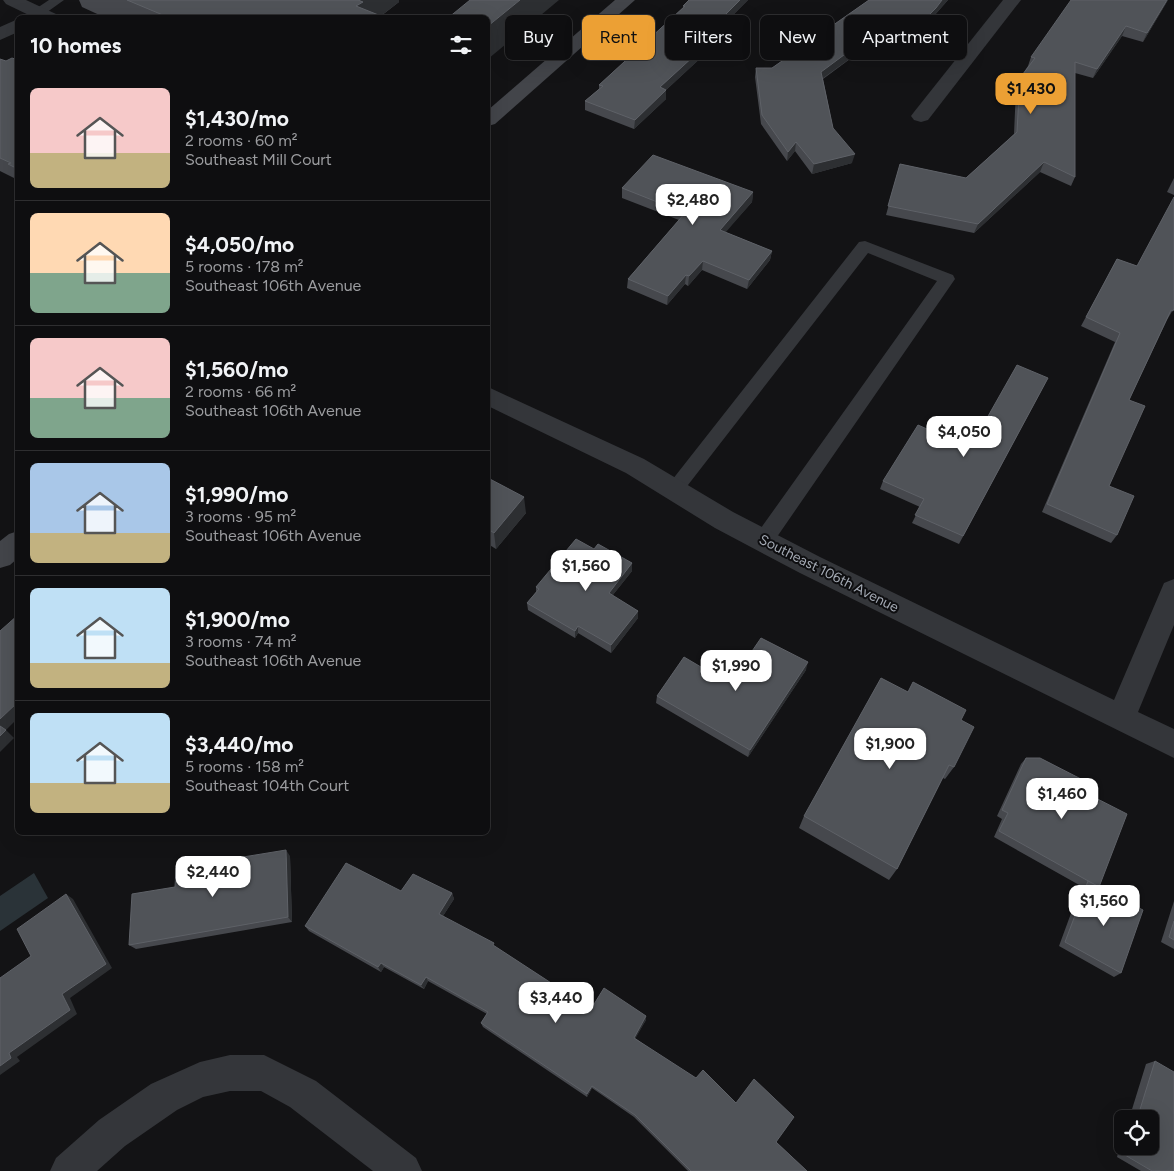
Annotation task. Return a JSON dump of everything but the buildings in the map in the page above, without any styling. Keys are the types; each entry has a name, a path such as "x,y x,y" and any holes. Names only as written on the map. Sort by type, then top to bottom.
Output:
{"street":[{"path":"12,0 37,15"},
{"path":"490,118 626,0"},
{"path":"921,116 1012,0"},
{"path":"0,35 15,26"},
{"name":"Southeast 106th Avenue","path":"490,397 635,466 763,541 1174,744"},
{"path":"0,557 15,544"},
{"path":"1121,718 1174,591"},
{"path":"69,1171 112,1133 164,1097 200,1080 230,1073 264,1073 303,1094 403,1171"}],"lane":[{"path":"40,15 58,0"},
{"path":"674,489 865,246 947,279 763,541"}],"shaded area":[{"path":"34,873 48,898 0,931 0,896"}]}
